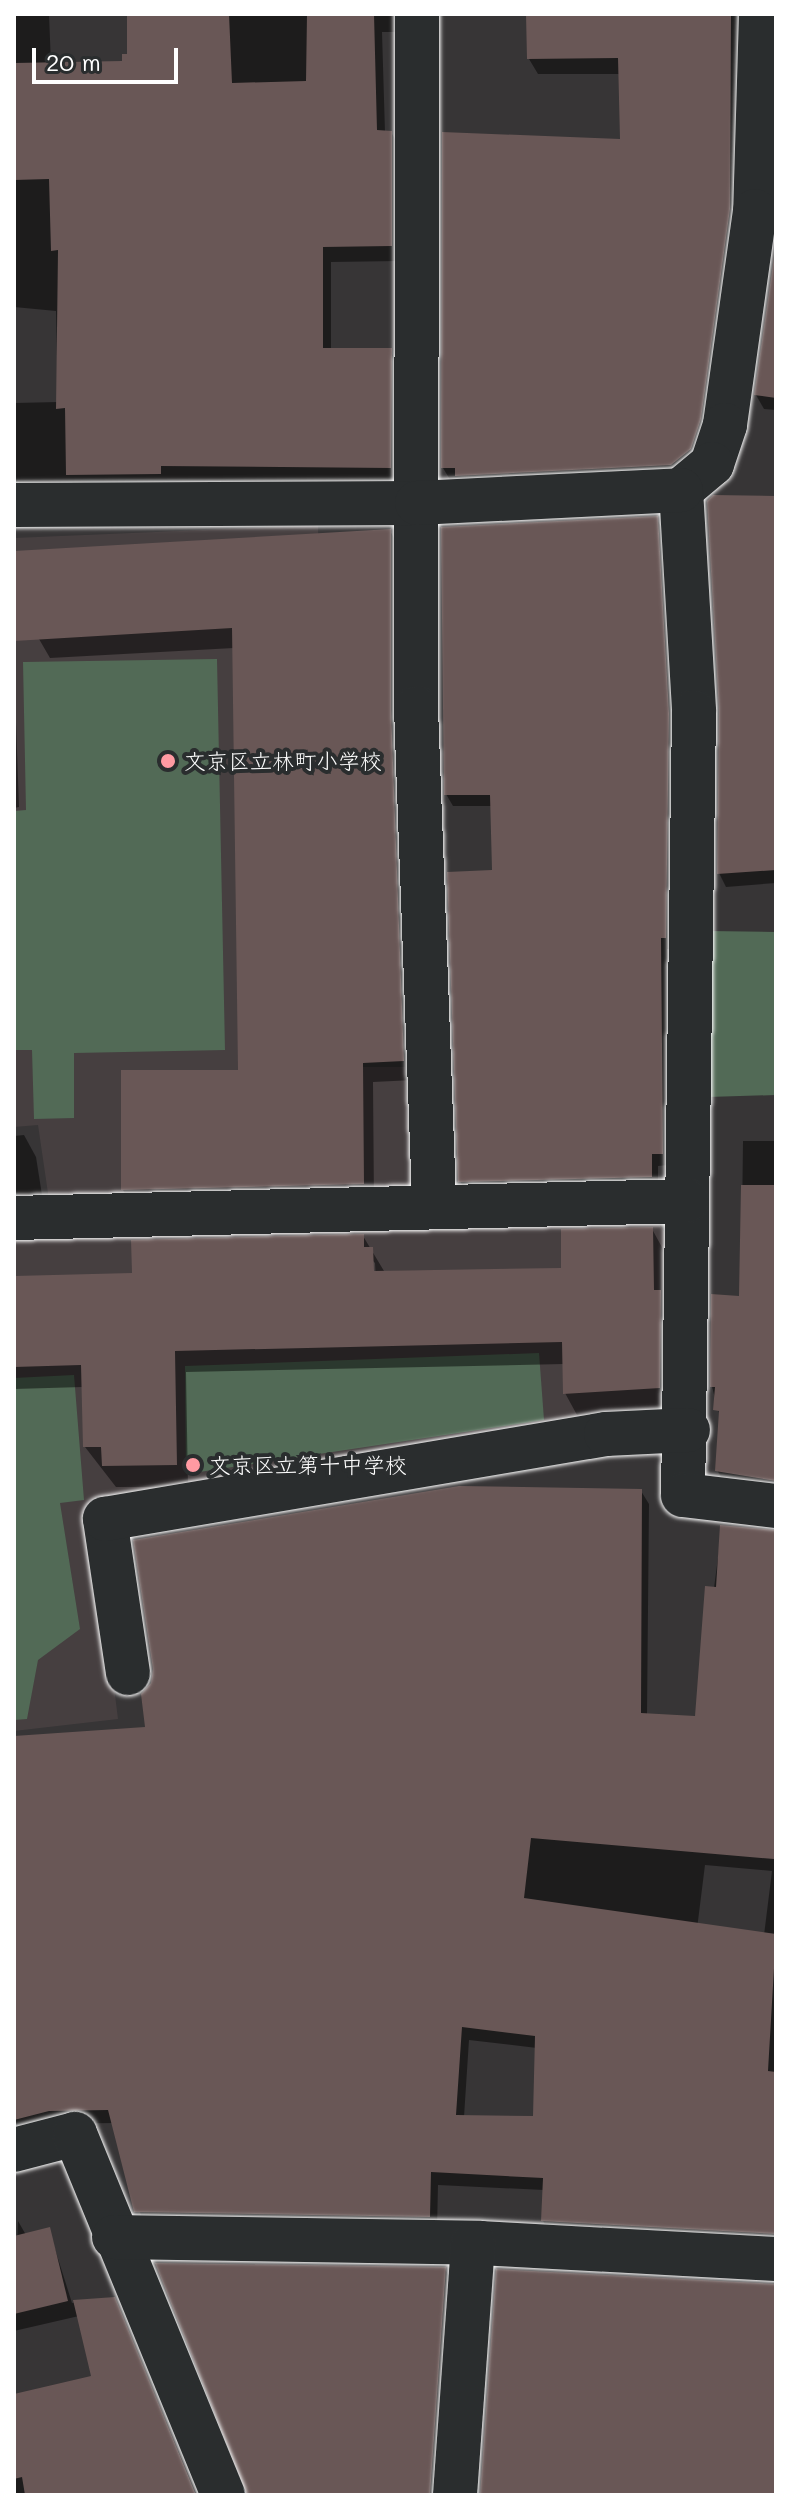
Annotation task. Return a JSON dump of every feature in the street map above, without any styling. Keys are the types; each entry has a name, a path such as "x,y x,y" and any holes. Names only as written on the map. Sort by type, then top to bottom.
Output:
{"street":[{"path":"417,14 416,708 434,1207"},
{"path":"14,505 417,503 681,490 712,464 725,425 755,211 761,14"},
{"path":"681,490 694,712 687,1201 688,1430 683,1495 776,1506"},
{"path":"14,1218 687,1201"},
{"path":"128,1673 105,1519 606,1434 688,1430"},
{"path":"14,2150 75,2134 114,2237 223,2495"},
{"path":"114,2237 473,2244 776,2259"},
{"path":"455,2495 473,2244"}],"shaded area":[{"name":"文京区立林町小学校","path":"318,525 327,984 346,1067 405,1067 411,1184 395,1195 49,1200 38,1125 14,1127 14,538"},
{"name":"文京区立第十中学校","path":"653,1217 666,1234 660,1405 652,1419 92,1511 118,1719 14,1731 14,1232"}],"green space":[{"path":"217,659 225,1050 74,1053 74,1118 34,1119 32,1050 14,1050 14,811 26,810 23,662"},
{"path":"708,931 776,932 776,1095 708,1097"},
{"path":"539,1353 544,1420 186,1474 185,1366"},
{"path":"74,1375 84,1500 60,1503 80,1629 38,1660 27,1719 14,1720 14,1378"}],"building":[{"path":"127,14 229,14 232,83 306,81 307,14 374,14 377,130 392,131 392,246 323,247 323,348 392,348 391,468 161,466 161,474 66,475 65,408 56,409 58,250 51,251 49,179 14,180 14,63 122,61 122,54 127,54"},
{"path":"526,14 731,14 730,209 701,419 691,449 671,465 455,476 455,468 441,468 442,132 620,139 618,58 527,59"},
{"path":"776,244 776,398 754,395"},
{"path":"713,495 776,496 776,870 717,874 719,711 707,501"},
{"path":"658,516 669,713 666,938 661,938 663,1154 652,1154 652,1177 458,1182 447,872 492,870 490,795 444,795 441,527"},
{"path":"391,529 391,709 404,1061 363,1063 364,1184 121,1190 121,1070 238,1070 232,628 14,641 14,551"},
{"path":"741,1185 776,1185 776,1481 715,1471 719,1411 713,1410 715,1387 710,1387 711,1294 739,1296"},
{"path":"653,1227 654,1290 661,1290 660,1388 563,1394 562,1342 175,1351 177,1465 102,1466 101,1447 83,1447 81,1365 14,1367 14,1276 132,1273 131,1240 364,1234 364,1247 373,1247 374,1271 561,1268 561,1229"},
{"path":"459,1486 642,1489 641,1713 695,1716 705,1586 716,1587 720,1525 776,1530 774,1859 531,1838 524,1898 776,1934 768,2071 776,2072 776,2234 541,2221 543,2178 431,2172 430,2217 134,2212 108,2110 49,2111 14,2120 14,1736 145,1727 141,1694 151,1683 153,1669 133,1540","holes":["462,2027 535,2036 533,2116 456,2115"]},
{"path":"50,2227 68,2301 14,2314 14,2236"},
{"path":"155,2263 446,2267 430,2495 247,2495"},
{"path":"496,2269 776,2284 776,2495 480,2495"},
{"path":"115,2297 196,2495 25,2495 22,2477 14,2479 14,2394 91,2376 73,2300"}],"place":[{"name":"文京区立林町小学校","path":"168,761"},
{"name":"文京区立第十中学校","path":"193,1465"}]}
